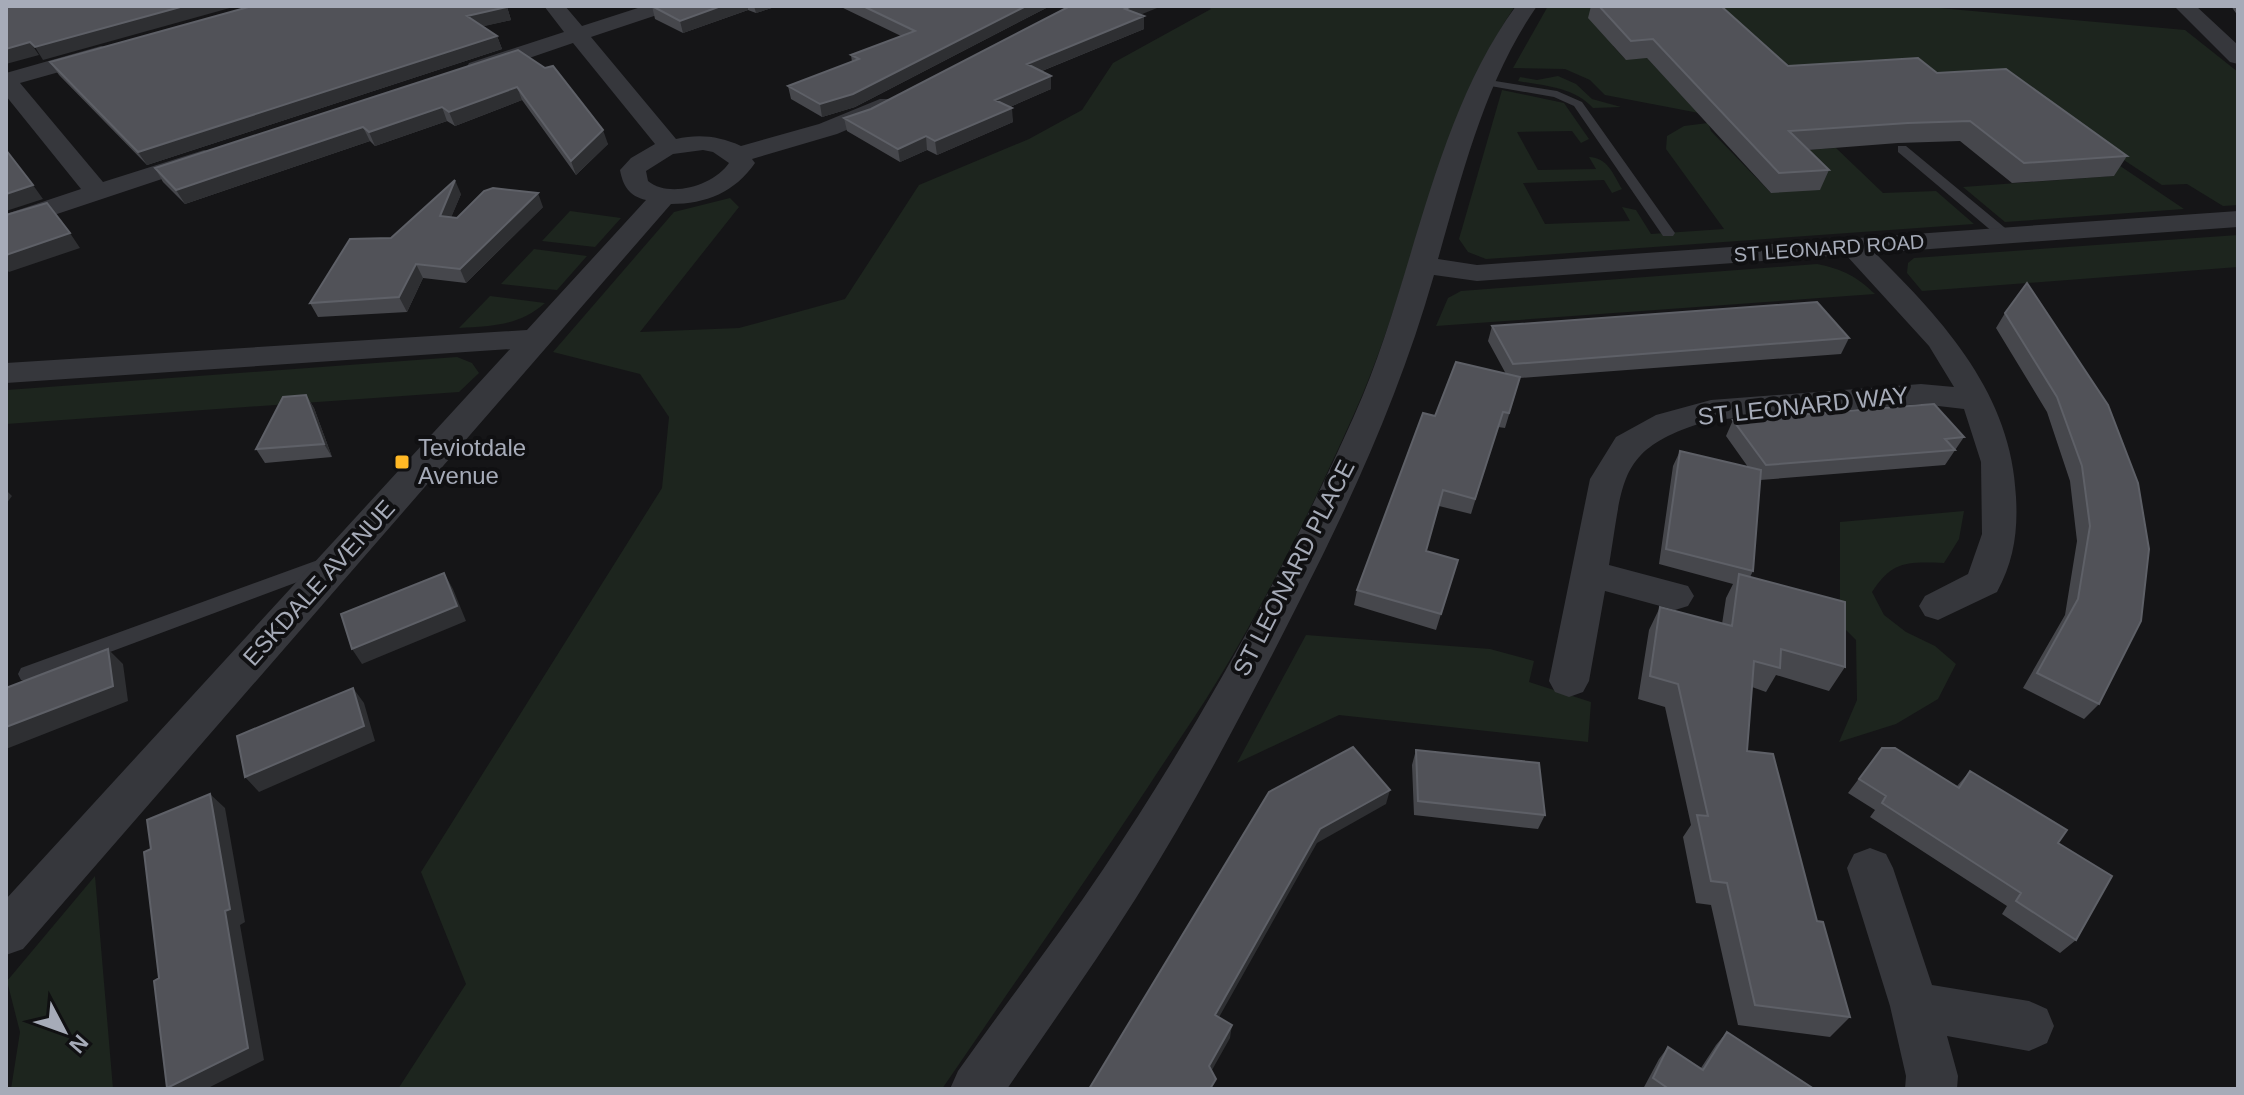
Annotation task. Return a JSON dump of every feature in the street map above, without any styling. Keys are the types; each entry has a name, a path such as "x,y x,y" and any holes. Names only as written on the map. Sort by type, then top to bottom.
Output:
{"street":[{"path":"554,6 670,147"},
{"path":"458,74 665,6"},
{"name":"ST LEONARD PLACE","path":"976,1089 1138,854 1279,606 1371,415 1454,159 1483,82 1513,24 1527,6"},
{"path":"2184,6 2238,57"},
{"path":"97,192 6,80 124,47"},
{"path":"738,155 852,120 915,91"},
{"path":"703,143 719,145 738,155 742,163 730,181 700,194 664,196 637,187 632,179 633,170 641,161 670,147 703,143"},
{"path":"6,223 233,148"},
{"name":"ESKDALE AVENUE","path":"6,933 664,196"},
{"name":"ST LEONARD ROAD","path":"1421,265 1477,273 2238,219"},
{"path":"1853,247 1942,342 1977,400 1998,462 2000,534 1984,582 1938,606"},
{"path":"6,373 537,338"},
{"name":"ST LEONARD WAY","path":"1569,681 1607,479 1628,445 1667,422 1711,410 1921,394 1977,400"},
{"path":"1589,573 1675,596"},
{"path":"1870,868 1915,1006 1932,1076 1931,1089"},
{"path":"1915,1006 2029,1026"}],"lane":[{"path":"1483,82 1557,94 1578,104 1668,233"},
{"path":"1902,149 2005,235"},
{"path":"28,674 340,560"}],"shaded area":[{"path":"1206,6 1515,6 1463,104 1375,363 1339,447 1274,581 1211,692 942,1089 398,1089 466,984 421,872 662,488 669,417 640,374 553,352 674,212 730,198 739,207 640,332 739,328 845,299 919,185 1029,139 1082,110 1113,63 1211,9"},
{"path":"1548,6 1917,6 2185,30 2238,72 2238,205 2223,206 2187,184 2162,185 2000,79 1829,82 1635,44 1613,46 1625,59 1647,58 1699,113 1605,95 1590,80 1565,69 1513,68"},
{"path":"1558,76 1576,84 1592,99 1621,107 1593,108 1568,92 1518,81 1520,77 1537,80"},
{"path":"1502,90 1564,103 1589,139 1581,143 1572,131 1517,132 1538,170 1596,169 1589,157 1596,158 1609,168 1622,189 1612,193 1604,180 1523,183 1545,224 1630,221 1622,207 1636,210 1651,234 1724,229 1666,149 1667,136 1684,126 1708,123 1711,131 1771,193 1781,152 1836,148 1883,193 1936,191 1974,224 1486,259 1468,252 1459,239"},
{"path":"2055,122 2184,209 2005,222 1963,187 2113,176"},
{"path":"570,211 621,218 595,247 542,241"},
{"path":"2238,235 2238,267 1922,291 1907,273 1908,263 1914,258"},
{"path":"534,249 587,256 557,290 501,284"},
{"path":"1817,264 1849,274 1875,294 1436,326 1448,298 1461,291"},
{"path":"490,296 545,303 515,320 459,328"},
{"path":"457,357 472,363 479,373 459,392 6,424 7,390"},
{"path":"1964,511 1959,539 1944,563 1902,565 1887,574 1872,592 1884,615 1906,632 1935,646 1956,664 1938,699 1896,724 1839,742 1857,700 1856,640 1840,624 1840,522"},
{"path":"1306,635 1490,649 1534,661 1529,682 1591,702 1588,742 1339,715 1237,763"},
{"path":"95,876 113,1089 11,1089 20,1032 7,981"}],"building":[{"path":"6,6 184,6 35,47 30,42 6,49"},
{"path":"252,6 507,7 467,16 497,36 138,152 50,62"},
{"path":"652,6 721,6 680,21"},
{"path":"863,6 1026,6 853,94 820,104 788,86 859,59 851,55 915,31"},
{"path":"1070,6 1132,6 1125,9 1144,16 1027,64 1051,76 995,100 1012,108 935,141 926,136 898,149 844,118 871,109"},
{"path":"1599,6 1721,6 1788,66 1918,58 1937,73 2006,69 2127,156 2024,163 1970,121 1908,123 1789,131 1829,170 1779,173 1653,39 1631,41"},
{"path":"518,50 545,68 553,66 603,130 571,161 517,87 449,112 442,107 369,132 363,127 176,190 155,168"},
{"path":"6,150 33,185 6,194"},
{"path":"455,180 440,216 457,218 484,191 493,188 538,193 460,269 416,264 399,297 310,303 350,239 391,238"},
{"path":"47,203 70,233 6,255 6,215"},
{"path":"2027,283 2108,405 2138,483 2149,549 2141,621 2099,704 2037,673 2078,599 2090,526 2082,466 2057,397 2005,313"},
{"path":"1817,302 1849,338 1513,364 1492,326"},
{"path":"1456,362 1520,377 1509,413 1503,412 1475,499 1443,490 1426,551 1458,560 1441,614 1357,590 1423,413 1435,416"},
{"path":"306,395 324,444 256,449 283,397"},
{"path":"1934,404 1964,437 1945,439 1955,450 1766,465 1733,420"},
{"path":"1680,451 1761,470 1753,571 1666,549"},
{"path":"444,573 457,606 352,649 341,614"},
{"path":"1739,574 1845,602 1845,667 1781,649 1780,668 1754,661 1747,751 1773,754 1817,921 1823,922 1850,1017 1755,1005 1727,883 1711,881 1697,815 1708,816 1678,684 1650,676 1660,607 1732,626"},
{"path":"108,649 113,686 6,727 6,688"},
{"path":"353,688 364,726 245,777 237,736"},
{"path":"1353,747 1390,790 1320,829 1215,1015 1232,1025 1209,1066 1216,1079 1210,1089 1089,1089 1269,792"},
{"path":"1882,748 1895,748 1959,788 1970,771 2067,830 2058,843 2112,876 2076,940 2016,901 2021,893 1882,803 1886,796 1859,779"},
{"path":"1416,750 1539,763 1545,815 1418,801"},
{"path":"210,794 230,909 225,911 248,1048 167,1088 154,981 159,978 144,852 151,849 147,820"},
{"path":"1727,1032 1814,1089 1669,1089 1653,1078 1668,1047 1703,1070"}],"place":[{"name":"Teviotdale Avenue","path":"402,462"}]}
